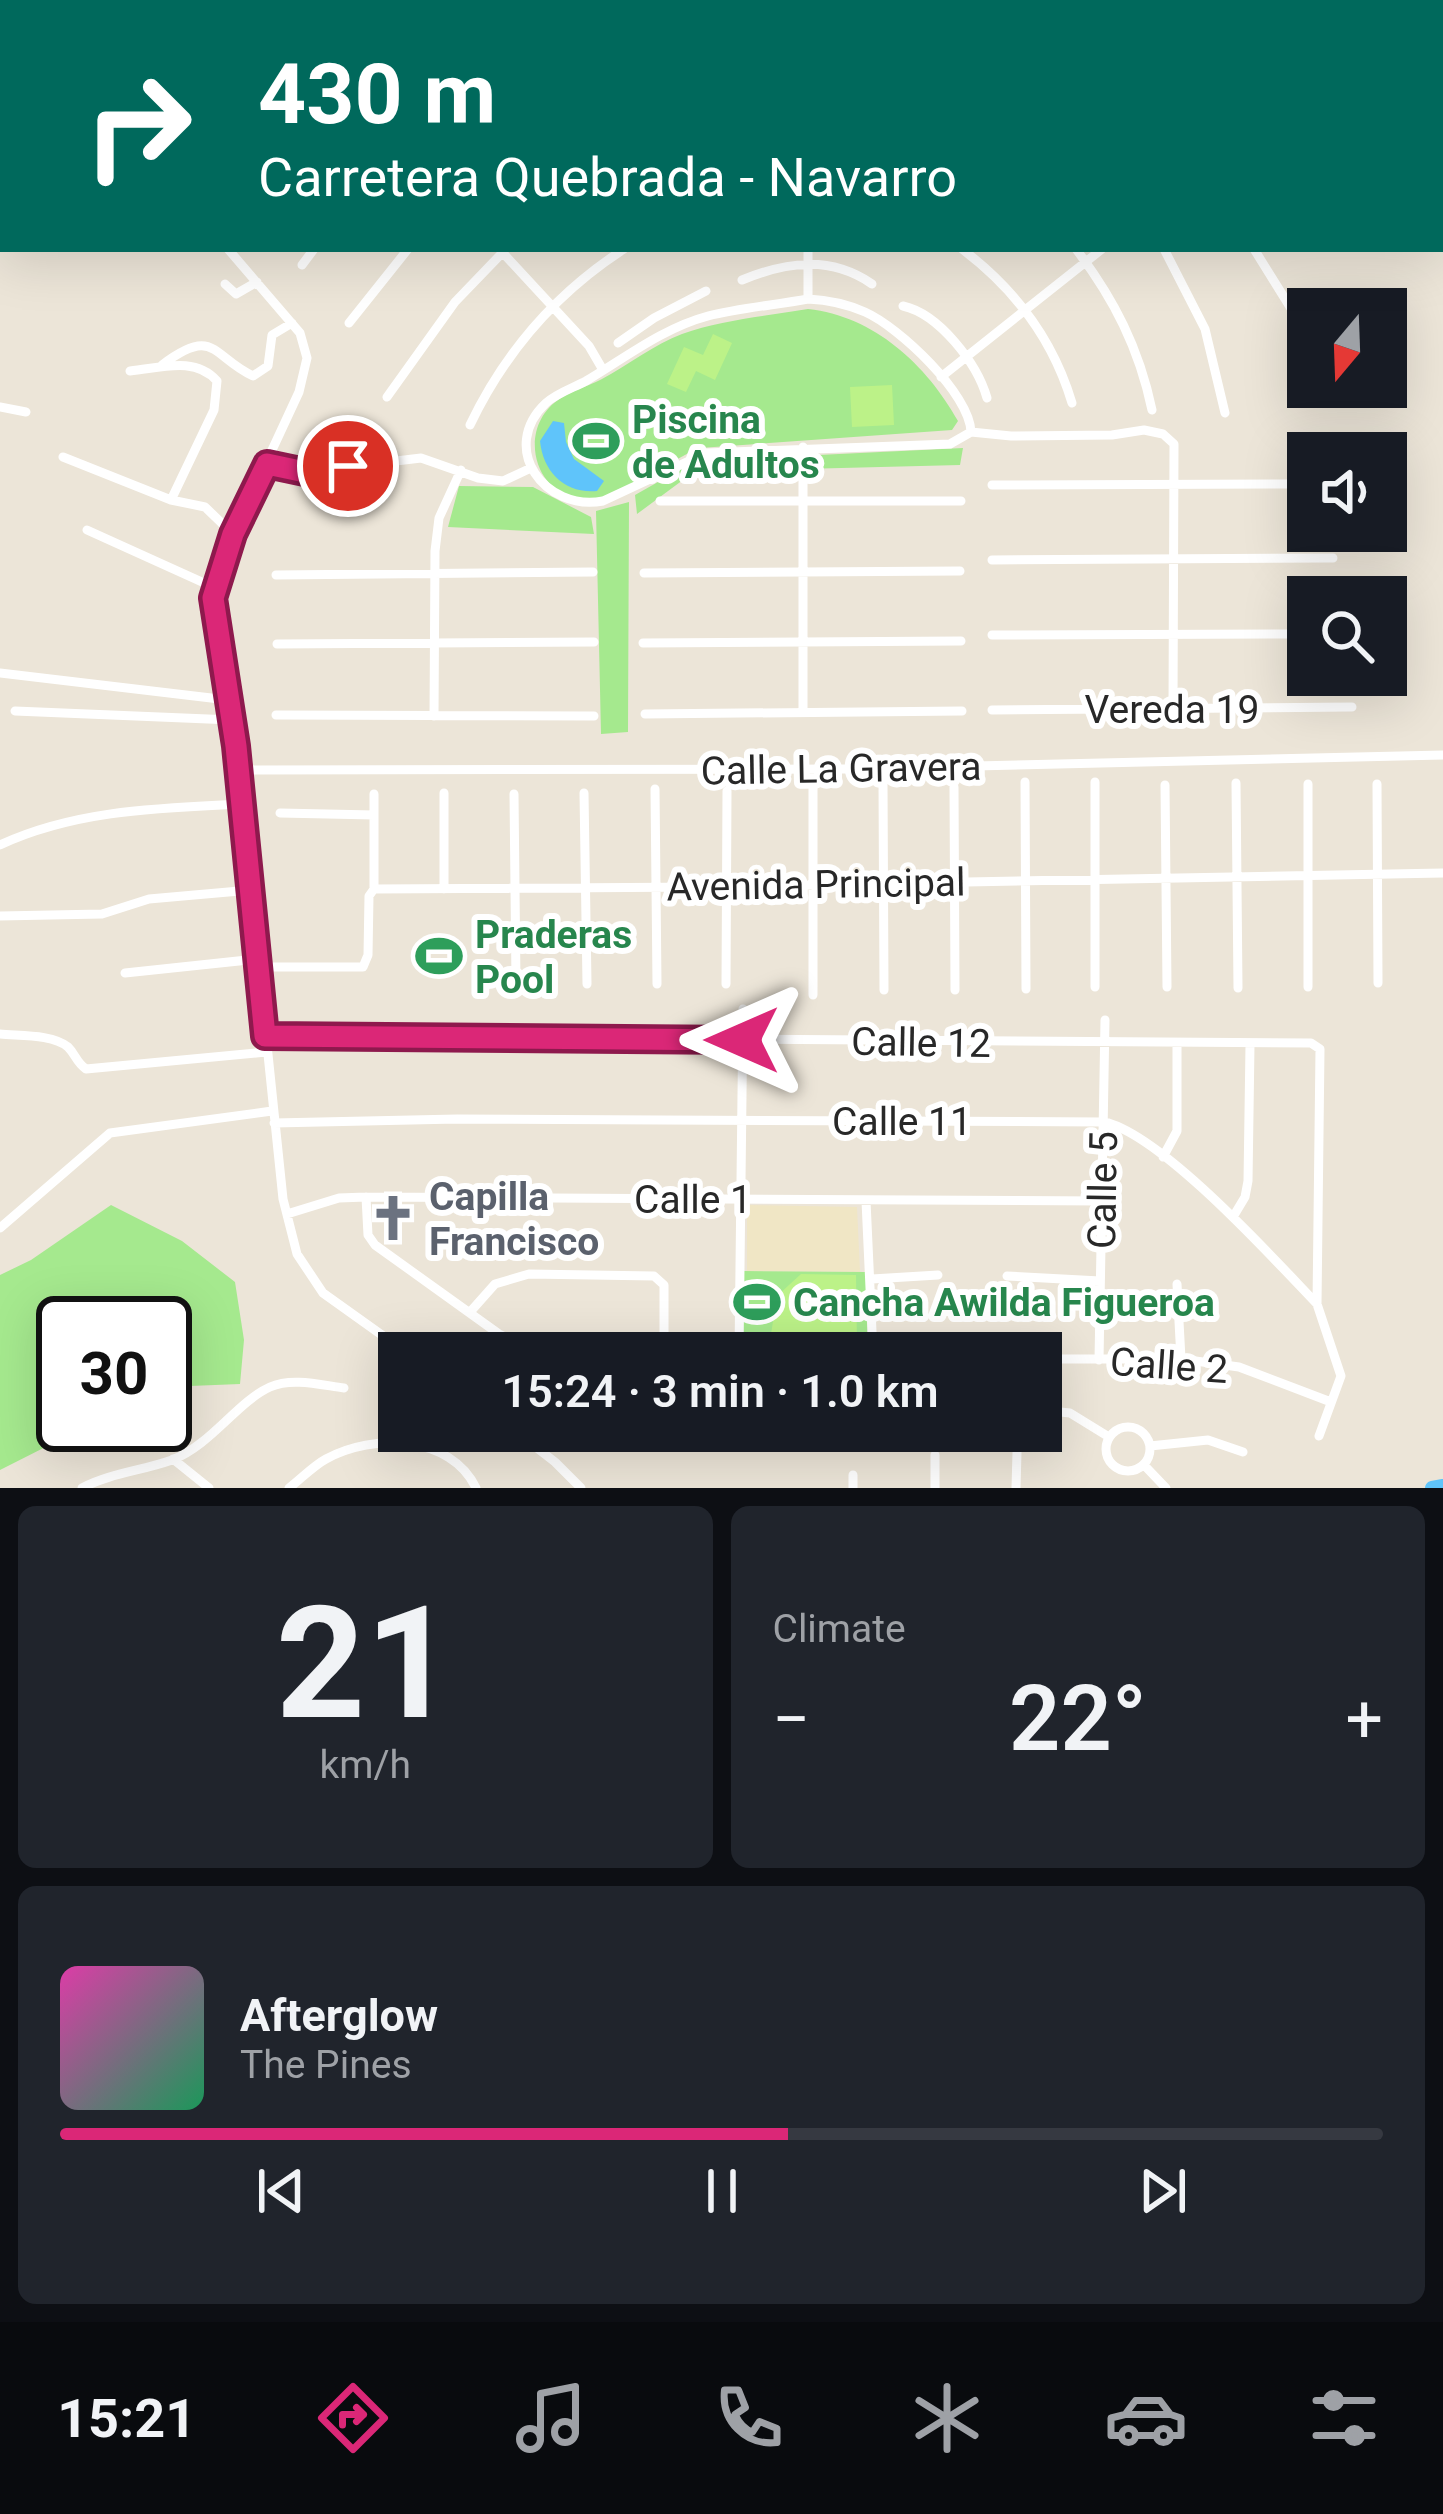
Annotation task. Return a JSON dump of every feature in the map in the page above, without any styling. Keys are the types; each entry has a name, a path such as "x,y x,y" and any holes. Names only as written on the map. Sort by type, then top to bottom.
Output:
{"street":[{"path":"302,265 312,252"},
{"path":"350,323 406,252"},
{"path":"387,397 455,302 500,252"},
{"path":"504,252 554,304 603,370"},
{"path":"470,424 514,350 554,304 619,252"},
{"path":"808,252 808,299"},
{"path":"965,252 1026,310 1058,363 1072,403"},
{"path":"1078,252 1106,289 1136,347 1152,410"},
{"path":"941,377 1098,252"},
{"path":"1166,252 1204,329 1226,412"},
{"path":"1256,252 1287,302"},
{"path":"231,253 292,322 306,346 304,374 213,586 238,770 273,1117 297,1254 323,1293 378,1333"},
{"path":"742,280 771,268 808,263 826,264 872,284"},
{"path":"225,284 236,294 257,282"},
{"path":"618,343 706,291"},
{"path":"971,432 970,418 908,342 869,314 842,303 808,299 708,316 664,333 544,404 528,440 531,468 553,494 588,504 706,453 950,444 971,432 1112,435 1144,430 1163,434 1174,444 1174,709"},
{"path":"903,306 907,304 932,322 966,357 987,398"},
{"path":"654,318 664,333"},
{"path":"157,368 193,347 212,347 253,376 268,366 272,335 292,322"},
{"path":"130,371 187,365 207,370 218,381 214,410 171,500"},
{"path":"0,407 26,412"},
{"path":"802,447 803,712"},
{"path":"63,457 171,500 205,507 233,534"},
{"path":"267,464 305,472 421,458 478,478 503,481 531,468"},
{"path":"434,716 439,518 461,470"},
{"path":"992,485 1287,484"},
{"path":"660,501 961,501"},
{"path":"87,530 213,586"},
{"path":"992,560 1334,558"},
{"path":"644,572 960,571"},
{"path":"276,575 593,572"},
{"path":"992,635 1287,634"},
{"path":"643,643 961,641"},
{"path":"277,644 594,642"},
{"path":"0,674 228,700"},
{"name":"Vereda 19","path":"992,710 1352,707"},
{"path":"15,711 232,721"},
{"path":"645,714 962,711"},
{"path":"276,715 593,716"},
{"name":"Calle La Gravera","path":"238,770 845,770 1443,755"},
{"path":"883,782 884,990"},
{"path":"1024,782 1026,989"},
{"path":"1095,782 1095,987"},
{"path":"1237,783 1238,988"},
{"path":"813,784 813,995"},
{"path":"1308,784 1308,987"},
{"path":"1377,784 1378,983"},
{"path":"1165,785 1167,987"},
{"path":"954,788 955,990"},
{"path":"656,789 657,984"},
{"path":"727,790 727,984"},
{"path":"444,793 444,889"},
{"path":"124,974 258,963 363,967 368,955 369,896 374,889 374,794"},
{"path":"514,794 516,983"},
{"path":"584,794 587,984"},
{"path":"0,844 36,828 140,809 241,804"},
{"path":"280,813 374,814"},
{"name":"Avenida Principal","path":"374,889 1443,873"},
{"path":"0,916 101,914 149,899 251,890"},
{"path":"737,1332 743,1010"},
{"name":"Calle 5","path":"1099,1360 1105,1020"},
{"path":"0,1034 54,1040 69,1048 86,1069 266,1052"},
{"name":"Calle 12","path":"265,1036 1311,1043 1320,1049 1317,1304"},
{"path":"1163,1157 1177,1131 1177,1044"},
{"path":"1233,1217 1245,1198 1248,1181 1250,1045"},
{"name":"Calle 11","path":"0,1228 110,1133 273,1117 1104,1122 1125,1126 1163,1157 1233,1217 1317,1304"},
{"path":"366,1197 368,1235 375,1245 497,1332"},
{"name":"Calle 1","path":"287,1214 339,1198 366,1197 1102,1202"},
{"path":"866,1201 873,1332"},
{"path":"471,1311 494,1284 529,1274 654,1276 664,1285 664,1332"},
{"path":"872,1279 938,1275"},
{"path":"1007,1276 1100,1281"},
{"path":"1177,1284 1181,1359"},
{"path":"1317,1304 1341,1376 1319,1436"},
{"name":"Calle 2","path":"1062,1359 1181,1359 1239,1367 1331,1402"},
{"path":"82,1488 111,1474 173,1459 199,1445 270,1387 303,1382 344,1388"},
{"path":"1062,1412 1109,1437"},
{"path":"1121,1428 1136,1429 1150,1446 1144,1465 1128,1472 1115,1467 1107,1456 1109,1437 1121,1428"},
{"path":"1150,1446 1208,1440 1243,1452"},
{"path":"289,1488 327,1458 377,1443 414,1444 443,1454 464,1468 476,1488"},
{"path":"542,1452 580,1488"},
{"path":"1016,1488 1017,1452"},
{"path":"935,1455 935,1488"},
{"path":"173,1459 209,1488"},
{"path":"1144,1465 1166,1488"},
{"path":"1127,1488 1128,1472"},
{"path":"853,1474 853,1488"}],"shaded area":[{"path":"747,1205 857,1207 860,1272 747,1271"}],"green space":[{"path":"808,309 855,322 896,347 945,400 958,421 952,430 700,448 596,499 566,495 542,473 535,441 539,425 561,398 682,334"},
{"path":"713,334 732,343 715,380 696,371 686,392 667,384 684,347 703,355"},
{"path":"892,385 894,425 852,427 850,387"},
{"path":"963,448 960,465 685,472 687,477 637,514 635,495 684,471 693,461"},
{"path":"459,486 533,487 591,517 594,534 448,527"},
{"path":"629,502 628,732 601,734 596,511"},
{"path":"111,1205 182,1241 235,1282 244,1340 240,1384 192,1386 192,1296 36,1296 36,1452 0,1470 0,1275 31,1260"},
{"path":"743,1271 866,1272 868,1332 742,1332"},
{"path":"801,1274 856,1275 857,1332 771,1332 777,1296"}],"water":[{"path":"553,421 564,423 574,459 604,481 597,491 575,489 551,471 540,441"}],"waterway":[{"path":"1432,1488 1443,1486"}],"place":[{"name":"Piscina de Adultos","path":"596,441"},
{"name":"Praderas Pool","path":"439,956"},
{"name":"Capilla Francisco","path":"393,1218"},
{"name":"Cancha Awilda Figueroa","path":"757,1302"}],"route":[{"path":"348,466 305,472 267,464 213,586 236,746 265,1036 742,1040"}]}
